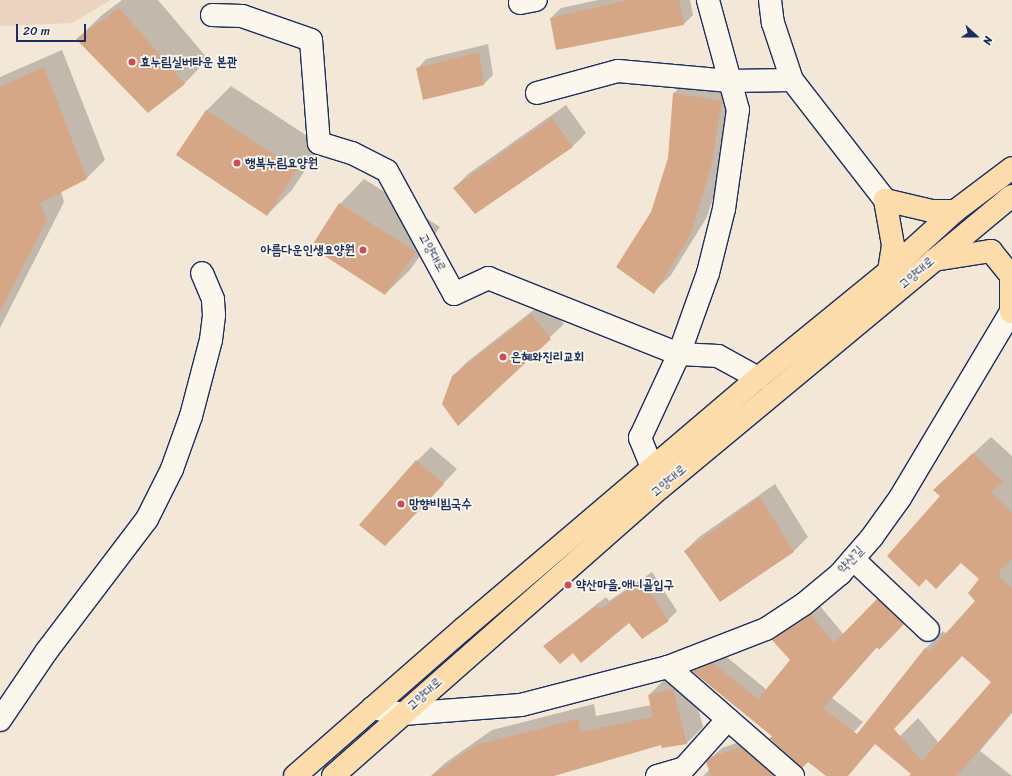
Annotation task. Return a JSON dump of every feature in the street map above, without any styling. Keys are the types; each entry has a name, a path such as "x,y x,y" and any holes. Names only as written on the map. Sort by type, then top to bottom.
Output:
{"main road":[{"name":"고양대로","path":"295,776 372,708 758,378 889,271 955,211 1012,168"},
{"name":"고양대로","path":"333,776 660,488 932,260 1012,196"},
{"path":"889,271 893,245 885,200 932,211 955,211"},
{"path":"932,260 991,251 1012,276 1011,311"}],"street":[{"path":"652,470 640,438 679,354 708,273 724,210 738,110 708,0"},
{"path":"770,0 773,23 792,80 885,200"},
{"name":"고양대로","path":"212,15 242,16 311,40 319,143 352,153 387,171 454,294 488,278 679,354 718,356 758,378"},
{"path":"538,93 618,71 730,81 792,80"},
{"path":"0,720 46,652 147,519 172,469 191,416 211,340 214,315 213,299 202,273"},
{"name":"약산길","path":"372,708 403,714 521,705 668,667 766,629 804,604 853,559 900,498 1011,311"},
{"path":"853,559 928,630"},
{"path":"668,667 793,776"},
{"path":"657,776 679,773 728,720"}],"shaded area":[{"path":"0,0 111,0 72,23 0,26"}],"building":[{"path":"628,0 679,0 684,25 556,50 550,18"},
{"name":"효누림실버타운 본관","path":"119,8 185,84 148,113 76,39"},
{"path":"479,52 484,85 423,100 416,68"},
{"path":"44,67 87,179 40,203 47,220 0,312 0,87"},
{"path":"673,93 722,101 711,167 690,236 654,294 616,267 651,212 668,158"},
{"name":"행복누림요양원","path":"206,110 297,170 267,216 176,155"},
{"path":"552,118 573,147 475,214 453,188"},
{"name":"아름다운인생요양원","path":"339,203 416,252 385,295 311,247"},
{"name":"은혜와진리교회","path":"531,314 551,339 458,426 442,404 452,376"},
{"path":"973,453 1003,482 991,492 1012,513 1012,559 999,571 1001,573 998,576 1012,588 1012,711 957,776 909,776 911,774 875,744 848,776 826,776 808,762 802,768 769,738 773,737 692,671 713,663 758,699 790,660 772,640 811,615 834,643 877,599 904,624 879,650 877,647 823,708 857,734 925,648 929,652 975,601 968,593 979,579 961,563 936,589 926,579 919,587 887,556 940,496 933,490","holes":["962,656 991,682 922,761 894,729"]},
{"name":"망향비빔국수","path":"416,460 444,484 385,546 359,525"},
{"path":"760,497 794,552 720,602 684,551"},
{"path":"642,580 669,621 642,639 629,623 581,663 573,653 560,664 543,646 596,606 599,610"},
{"path":"673,689 687,744 662,748 661,745 554,776 431,776 476,745 578,719 580,732 653,717 648,695"},
{"path":"741,747 774,776 711,776 706,762 711,757"}],"place":[{"name":"효누림실버타운 본관","path":"132,62"},
{"name":"행복누림요양원","path":"237,163"},
{"name":"아름다운인생요양원","path":"363,250"},
{"name":"은혜와진리교회","path":"503,357"},
{"name":"망향비빔국수","path":"401,504"},
{"name":"약산마을.애니골입구","path":"568,585"}]}
